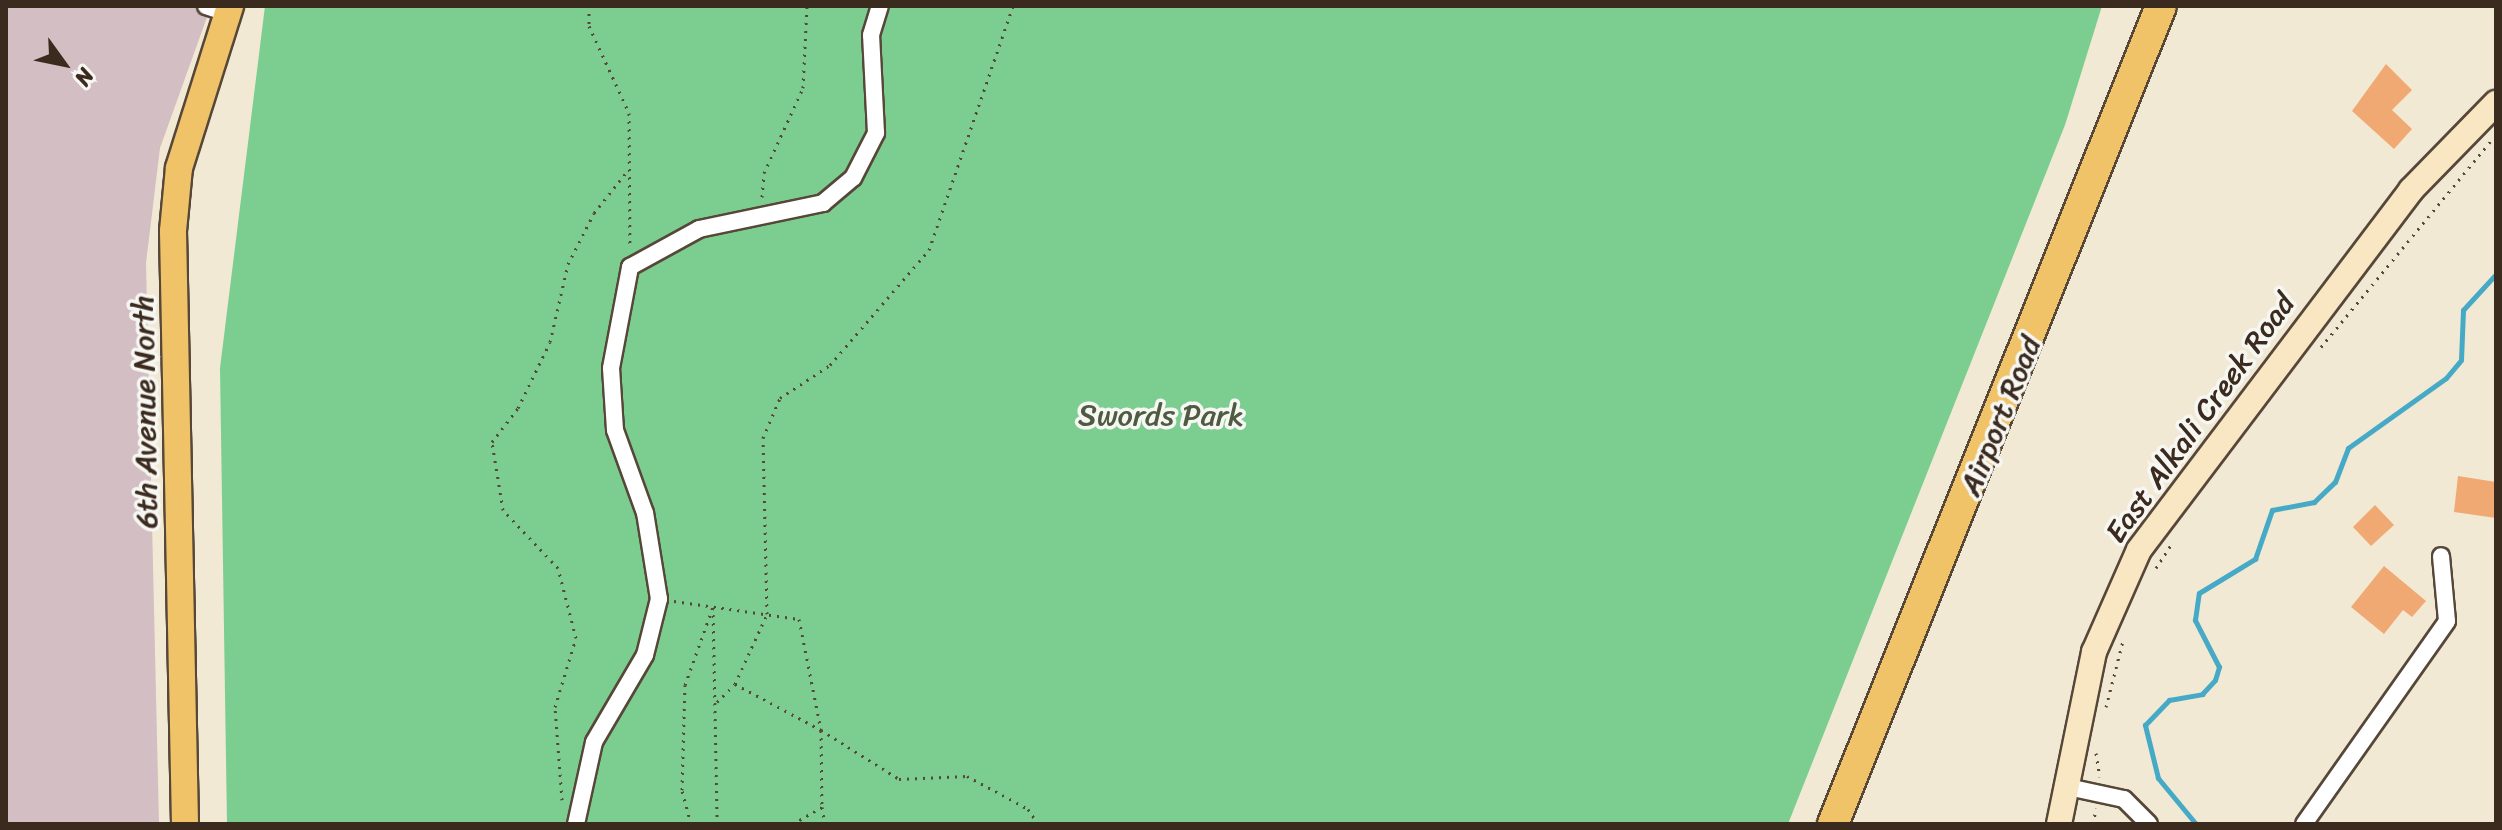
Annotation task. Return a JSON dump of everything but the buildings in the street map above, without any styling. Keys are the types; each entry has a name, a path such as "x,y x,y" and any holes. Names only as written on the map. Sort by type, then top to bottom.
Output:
{"highway":[{"name":"Airport Road","path":"1833,824 2161,6"}],"main road":[{"name":"6th Avenue North","path":"185,824 173,231 179,168 221,8"}],"street":[{"path":"578,818 594,742 645,655 659,599 645,513 615,430 611,368 630,267 699,229 823,203 867,162 876,133 871,35 880,6"},
{"name":"East Alkali Creek Road","path":"2059,824 2094,652 2139,550 2411,190 2496,103"},
{"path":"2304,824 2447,621 2441,556"},
{"path":"2068,787 2124,799 2149,824"}],"path":[{"path":"589,6 589,26 629,113 630,267"},
{"path":"761,218 764,173 803,88 807,6"},
{"path":"717,702 735,684 767,614 763,438 780,398 830,365 929,250 1013,6"},
{"path":"2315,355 2496,135"},
{"path":"578,818 564,808 556,769 555,707 576,638 558,568 503,510 492,442 518,408 550,342 568,264 594,213 629,169"},
{"path":"2154,571 2178,534"},
{"path":"659,599 799,619 821,730 825,824"},
{"path":"713,607 717,824"},
{"path":"691,824 682,790 685,685 713,607"},
{"path":"2104,715 2128,625"},
{"path":"735,684 821,730 899,779 967,776 1028,809 1038,824"},
{"path":"2093,824 2098,792 2099,741"},
{"path":"793,824 822,807"}],"shaded area":[{"path":"6,6 211,6 160,148 146,263 159,824 6,824"}],"green space":[{"name":"Swords Park","path":"265,6 2102,6 2065,125 1788,824 227,824 220,368"}],"waterway":[{"path":"2196,824 2158,778 2145,725 2169,700 2202,694 2215,680 2219,667 2195,620 2199,593 2255,559 2272,510 2314,502 2335,482 2348,448 2446,378 2461,360 2463,310 2496,274"}]}
